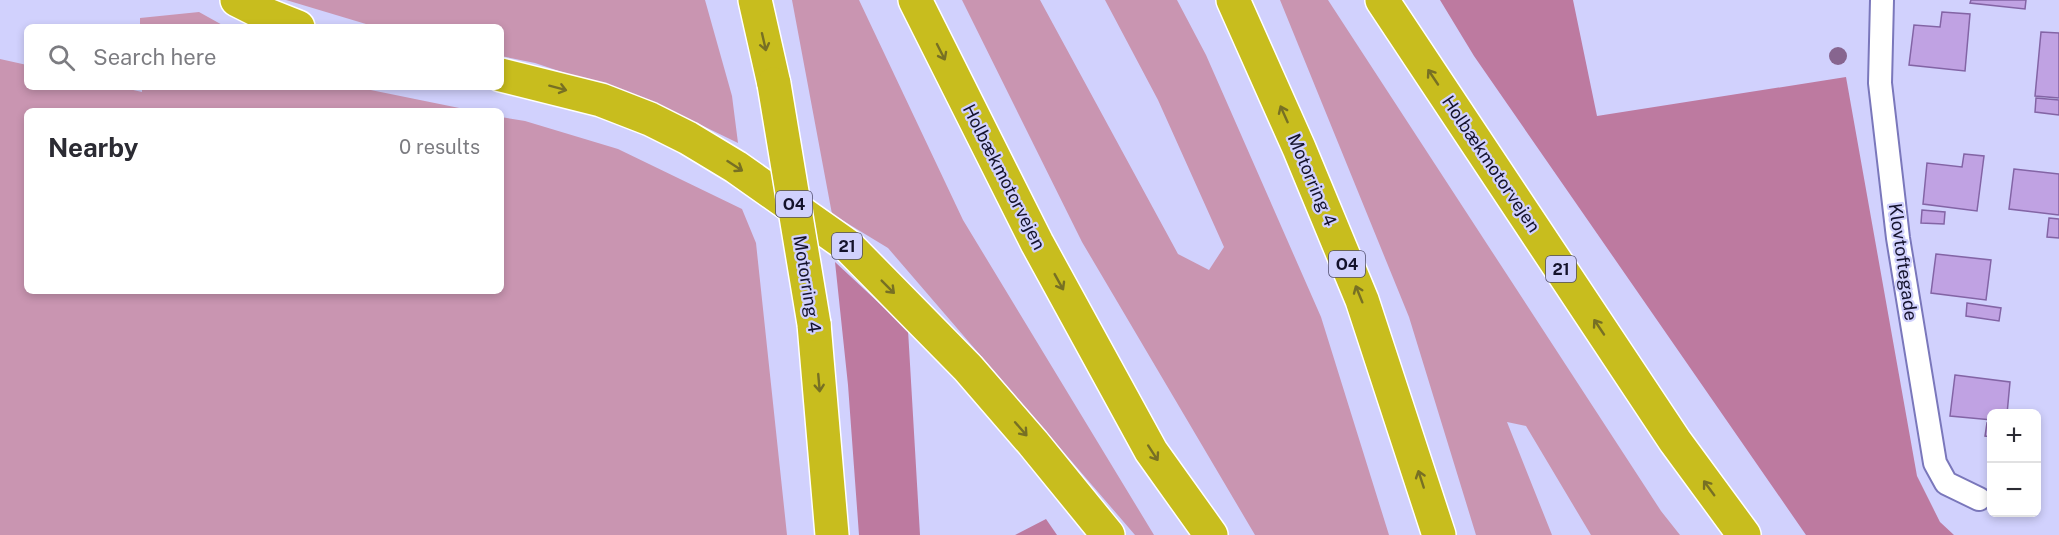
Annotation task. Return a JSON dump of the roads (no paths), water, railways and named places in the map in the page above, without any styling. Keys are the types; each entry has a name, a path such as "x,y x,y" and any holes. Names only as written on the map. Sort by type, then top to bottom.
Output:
{"highway":[{"path":"237,0 290,24"},
{"name":"Motorring 4","path":"755,0 774,84 814,324 832,535"},
{"name":"Holbækmotorvejen","path":"915,0 1037,243 1151,451 1211,535"},
{"name":"Motorring 4","path":"1233,0 1299,148 1362,300 1439,535"},
{"name":"Holbækmotorvejen","path":"1382,0 1675,441 1744,535"},
{"name":"21","path":"504,76 601,100 650,119 688,138 736,167 848,246 968,368 1108,535"}],"street":[{"name":"Klovtoftegade","path":"1882,0 1880,83 1898,238 1935,463 1946,483 1979,498"}]}
